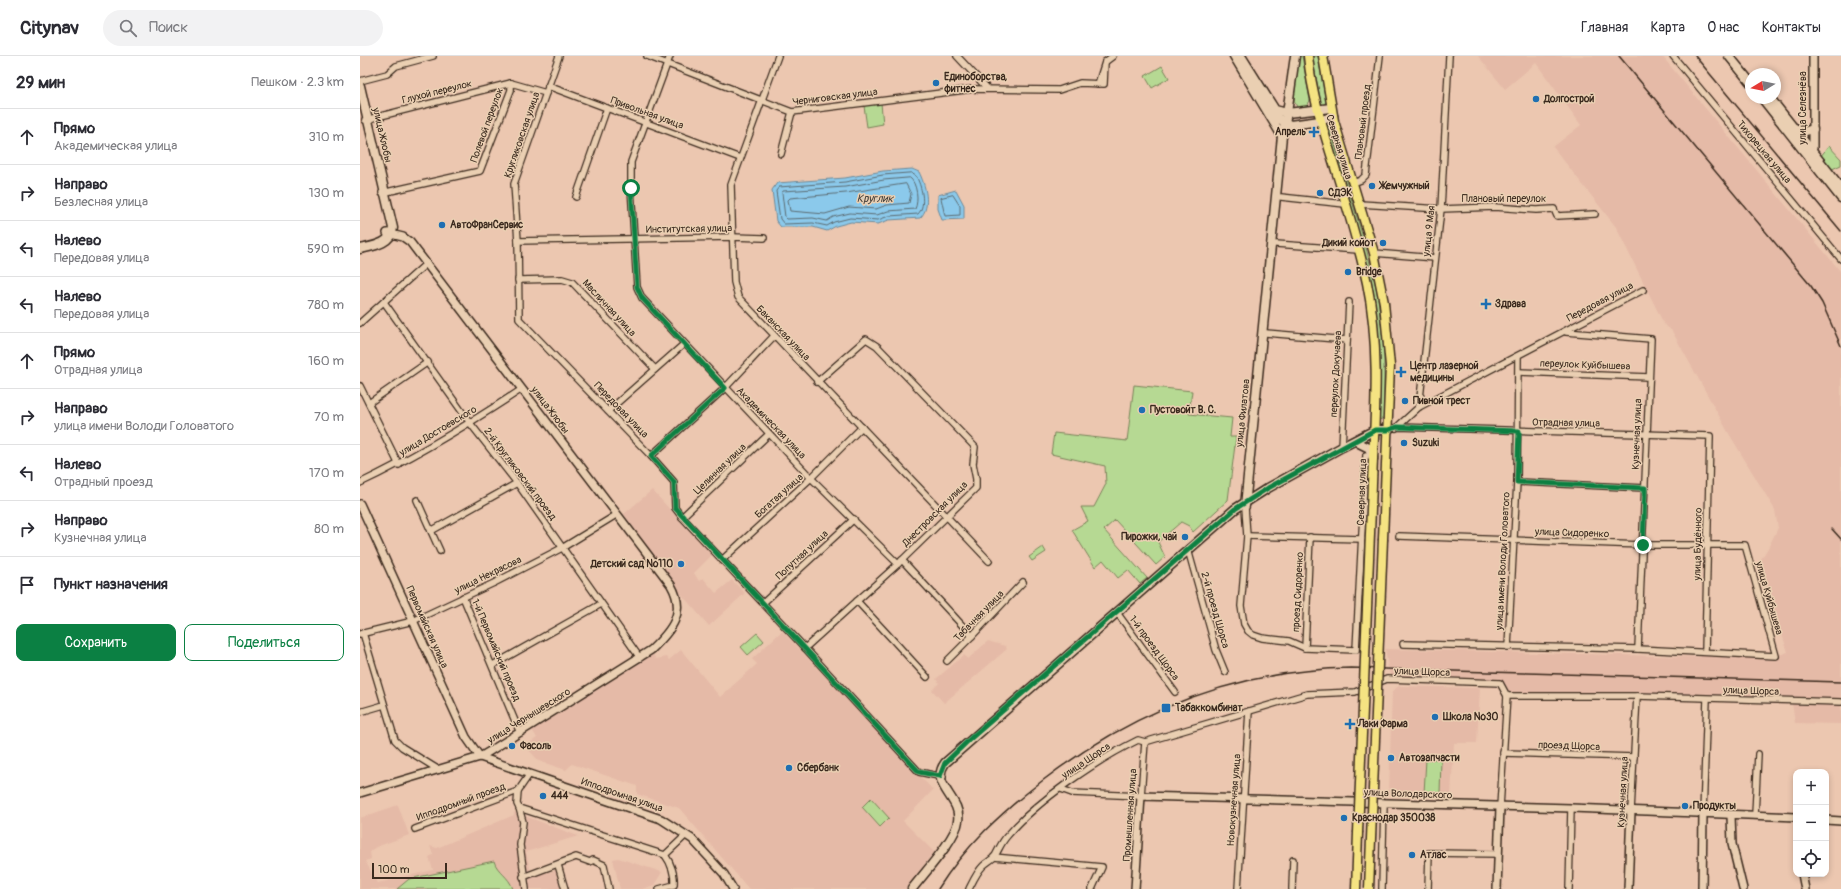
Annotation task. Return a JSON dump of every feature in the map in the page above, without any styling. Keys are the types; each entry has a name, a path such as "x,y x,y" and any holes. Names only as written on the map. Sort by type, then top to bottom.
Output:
{"main road":[{"path":"1234,56 1282,136"},
{"path":"1241,56 1275,110 1290,113 1331,108"},
{"path":"1247,503 1250,487 1295,56"},
{"name":"Северная улица","path":"1308,56 1320,121 1367,282 1373,320 1376,369 1375,433 1370,457 1356,889"},
{"name":"Северная улица","path":"1323,56 1333,116 1374,253 1384,303 1390,366 1369,889"},
{"path":"1732,56 1745,68"},
{"path":"1732,56 1745,75"},
{"name":"улица Жлобы","path":"360,86 383,193 392,224 389,230"},
{"name":"улица Жлобы","path":"360,104 366,119"},
{"path":"1767,104 1841,188"},
{"path":"1775,104 1792,126 1841,198"},
{"path":"1269,114 1287,124 1320,121 1333,116"},
{"name":"улица Филатова","path":"1247,503 1282,136 1287,124"},
{"path":"1792,126 1803,132 1813,129"},
{"path":"360,245 381,239 389,230"},
{"path":"360,249 385,242 389,230"},
{"path":"916,889 955,838 962,824 963,817 960,804 942,777 948,763 1247,503 1375,433"},
{"path":"912,889 950,840 958,822 956,804 941,782 945,763 971,738 1258,494 1342,447 1375,433 1388,433"},
{"path":"1359,443 1369,448 1370,457"},
{"path":"1250,487 1258,494"}],"street":[{"path":"360,81 387,74 396,66 433,56"},
{"name":"Кругликовская улица","path":"519,319 518,241 514,184 559,56"},
{"name":"Черниговская улица","path":"647,56 762,99 792,112 987,88 1059,90 1080,83 1104,84 1105,62"},
{"name":"Академическая улица","path":"670,56 631,162 637,287 642,298 811,478 900,562 972,636"},
{"name":"Баканская улица","path":"778,56 731,185 734,282 738,296 817,382 862,426 989,561"},
{"path":"957,56 987,88"},
{"path":"1098,84 1105,62 1113,56"},
{"name":"Плановый проезд","path":"1353,183 1361,180 1366,175 1380,56"},
{"name":"улица 9 Мая","path":"1419,407 1441,210 1449,56"},
{"name":"Тихорецкая улица","path":"1673,56 1841,259"},
{"name":"улица Селезнёва","path":"1811,155 1813,129 1813,56"},
{"path":"511,83 546,93"},
{"name":"Глухой переулок","path":"366,119 511,83"},
{"name":"Полевой переулок","path":"383,193 480,171 511,90 511,83"},
{"name":"Привольная улица","path":"548,86 740,158"},
{"path":"576,197 607,108"},
{"path":"781,154 792,112"},
{"path":"1281,197 1345,204"},
{"name":"Плановый переулок","path":"1360,204 1441,210 1495,207 1536,210 1554,209 1557,216 1595,214"},
{"name":"улица Жлобы","path":"389,230 410,242 427,264 616,515 671,585 678,600 678,610"},
{"name":"Институтская улица","path":"518,241 732,237 764,238"},
{"path":"1276,244 1358,250"},
{"path":"1374,253 1435,258"},
{"path":"360,323 427,264"},
{"name":"Масличная улица","path":"518,280 562,279 572,282 655,370"},
{"name":"Передовая улица","path":"1388,433 1419,407 1566,332 1643,290"},
{"name":"2-й Кругликовский проезд","path":"384,302 470,423 517,483 640,658"},
{"name":"переулок Докучаева","path":"1342,447 1349,302"},
{"name":"Передовая улица","path":"519,319 651,456 674,482 675,508 682,517 919,772 942,777"},
{"name":"Передовая улица","path":"1566,332 1651,339"},
{"path":"1266,333 1347,340"},
{"path":"651,456 725,388 774,336"},
{"name":"Днестровская улица","path":"805,648 900,562 976,488 973,464 975,447 877,346 866,338 817,382"},
{"name":"Кузнечная улица","path":"1638,649 1651,339"},
{"path":"608,411 684,344"},
{"name":"улица имени Володи Головатого","path":"1508,647 1519,431 1518,356"},
{"path":"369,403 428,362"},
{"name":"переулок Куйбышева","path":"1519,372 1649,377"},
{"path":"360,386 399,465"},
{"name":"улица Достоевского","path":"360,483 399,465 470,423 522,389"},
{"name":"Богатая улица","path":"722,560 811,478 862,426"},
{"name":"Отрадная улица","path":"1397,427 1710,436"},
{"name":"Целинная улица","path":"682,517 770,434"},
{"name":"улица Будённого","path":"1705,652 1710,436"},
{"path":"1247,536 1362,539 1370,457"},
{"path":"1517,482 1645,488"},
{"path":"432,531 517,483"},
{"path":"417,500 440,551"},
{"name":"улица Филатова","path":"1247,503 1247,536 1241,606 1244,624 1248,631 1253,635 1262,638 1290,641 1304,648 1356,650 1362,539"},
{"name":"Первомайская улица","path":"360,504 466,737 480,757"},
{"name":"улица Некрасова","path":"362,633 413,621 562,548 616,515"},
{"name":"Попутная улица","path":"763,603 854,519"},
{"name":"улица Сидоренко","path":"1399,536 1643,545 1745,545"},
{"name":"проезд Сидоренко","path":"1304,648 1310,537"},
{"name":"улица Куйбышева","path":"1705,652 1776,656 1745,545"},
{"name":"2-й проезд Щорса","path":"1189,553 1216,650 1225,672"},
{"name":"Табачная улица","path":"947,661 1023,582"},
{"name":"1-й Первомайский проезд","path":"463,597 493,665 520,733"},
{"path":"857,602 927,677"},
{"path":"493,665 601,604"},
{"name":"улица Чернышевского","path":"360,793 480,757 640,658 668,634 678,610"},
{"name":"1-й проезд Щорса","path":"1118,614 1175,692"},
{"path":"362,633 395,740 402,747 439,770"},
{"path":"1403,644 1638,649 1705,652"},
{"name":"улица Щорса","path":"969,889 983,866 994,857 1008,835 1026,817 1061,789 1112,753 1138,740 1144,742 1307,694 1355,692 1387,679 1500,683 1507,696 1637,696 1841,702"},
{"path":"1497,889 1500,807 1507,696"},
{"name":"Кузнечная улица","path":"1628,889 1637,696"},
{"path":"1702,889 1707,698"},
{"path":"360,712 384,706"},
{"name":"Новокузнечная улица","path":"1238,889 1242,799 1249,711"},
{"name":"Промышленная улица","path":"1135,889 1144,742"},
{"name":"проезд Щорса","path":"1503,753 1634,758"},
{"path":"1755,815 1758,754"},
{"name":"Ипподромная улица","path":"480,757 661,819 686,834 706,852 724,874 733,889"},
{"name":"Ипподромный проезд","path":"415,829 518,791 529,775"},
{"name":"улица Володарского","path":"1061,789 1072,793 1141,796 1571,808 1755,815 1793,819"},
{"path":"518,791 517,804 523,822 520,845 523,877 526,889"},
{"path":"1382,889 1384,803"},
{"path":"519,808 665,855 669,860 675,880 674,885 659,889"},
{"path":"1569,889 1571,808"},
{"path":"1731,815 1732,844 1743,889"},
{"path":"1829,820 1841,821"},
{"path":"665,855 686,834"},
{"path":"1428,889 1429,853 1498,854"},
{"path":"523,877 558,865 562,861 576,857 590,862 593,860 604,865 609,889"},
{"path":"994,857 1102,867 1092,889"},
{"path":"1292,889 1293,860"},
{"path":"558,865 565,889"},
{"path":"1803,877 1806,889"}],"shaded area":[{"path":"1478,56 1662,56 1841,272 1841,724 1795,723 1792,703 1509,697 1500,679 1390,676 1385,649 1701,657 1703,650 1782,654 1788,652 1758,564 1778,528 1775,510 1728,432 1672,331 1664,324 1616,227 1553,147 1581,125 1536,63 1505,89"},
{"name":"Детский сад №110","path":"652,490 712,555 694,573 699,581 703,578 716,593 732,580 745,593 709,626 682,595 624,514"},
{"path":"782,631 933,790 903,821 934,852 905,889 749,889 679,808 637,794 637,786 572,764 566,770 539,761 525,746 537,738 531,728 639,662 651,652 656,659 667,657 669,660 681,650 720,697 757,664 752,659"},
{"path":"988,641 1005,646 1007,649 944,703 932,690 939,683 936,679 964,655 968,659"},
{"name":"Школа №30","path":"1399,686 1480,688 1477,743 1454,743 1451,795 1389,794 1392,691"},
{"path":"398,805 409,835 376,847 370,851 371,859 365,861 378,883 433,870 429,857 433,855 430,846 437,848 514,815 514,812 578,836 526,852 532,876 557,870 562,889 360,889 360,818"},
{"path":"618,858 662,872 654,885 642,889 620,889 613,859"}],"green space":[{"path":"1298,56 1302,56 1310,100 1307,107 1298,109 1294,101"},
{"path":"1312,56 1318,56 1326,102 1324,105 1321,104"},
{"path":"1162,66 1169,78 1152,88 1145,76"},
{"path":"881,103 883,124 867,127 864,106"},
{"path":"1329,124 1365,244 1377,291 1384,349 1384,418 1379,420 1379,349 1366,264 1326,125"},
{"path":"1829,146 1841,159 1841,165 1830,170 1820,157"},
{"path":"1134,385 1192,391 1189,414 1232,418 1230,437 1236,437 1228,500 1193,532 1189,526 1181,522 1158,542 1165,557 1156,565 1115,520 1104,530 1147,578 1140,584 1128,570 1118,578 1103,560 1095,567 1072,530 1088,521 1081,507 1094,507 1106,484 1105,466 1051,454 1054,433 1127,441"},
{"path":"1043,547 1046,552 1032,561 1029,557"},
{"path":"757,633 764,641 748,655 741,647"},
{"path":"1426,759 1441,759 1440,793 1424,793"},
{"path":"871,798 889,818 880,827 862,807"},
{"path":"494,861 513,889 397,889 409,879"}],"water":[{"name":"Круглик","path":"912,169 919,172 926,195 926,208 920,218 889,220 878,224 851,222 836,226 827,231 813,227 781,227 776,221 772,190 777,183 845,178 883,171"},
{"path":"956,190 964,205 964,219 942,220 938,209 938,195"}],"railway":[{"path":"1619,56 1811,286 1822,303 1841,346"},
{"path":"1695,56 1841,231"},
{"path":"1832,529 1841,539"},
{"path":"938,889 960,858 985,830 1042,781 1077,756 1112,734 1149,715 1188,699 1227,686 1267,677 1308,671 1351,668 1841,682"}],"place":[{"name":"Единоборства, фитнес","path":"936,83"},
{"name":"Долгострой","path":"1536,99"},
{"name":"Апрель","path":"1314,132"},
{"name":"Жемчужный","path":"1372,186"},
{"name":"СДЭК","path":"1320,193"},
{"name":"АвтоФранСервис","path":"442,225"},
{"name":"Дикий койот","path":"1383,243"},
{"name":"Bridge","path":"1348,272"},
{"name":"Здрава","path":"1486,304"},
{"name":"Центр лазерной медицины","path":"1401,372"},
{"name":"Пивной трест","path":"1405,401"},
{"name":"Пустовойт В. С.","path":"1142,410"},
{"name":"Suzuki","path":"1404,443"},
{"name":"Пирожки, чай","path":"1185,537"},
{"name":"Детский сад №110","path":"681,564"},
{"name":"Табаккомбинат","path":"1166,708"},
{"name":"Школа №30","path":"1435,717"},
{"name":"Лаки Фарма","path":"1350,724"},
{"name":"Фасоль","path":"512,746"},
{"name":"Автозапчасти","path":"1391,758"},
{"name":"Сбербанк","path":"789,768"},
{"name":"444","path":"543,796"},
{"name":"Продукты","path":"1685,806"},
{"name":"Краснодар 350038","path":"1344,818"},
{"name":"Атлас","path":"1412,855"}],"route":[{"path":"631,188 637,287 642,298 725,388 651,456 674,482 675,508 919,772 940,776 942,766 971,738 1235,509 1268,488 1375,430 1388,430 1397,427 1519,431 1517,482 1645,488 1643,545"}]}
